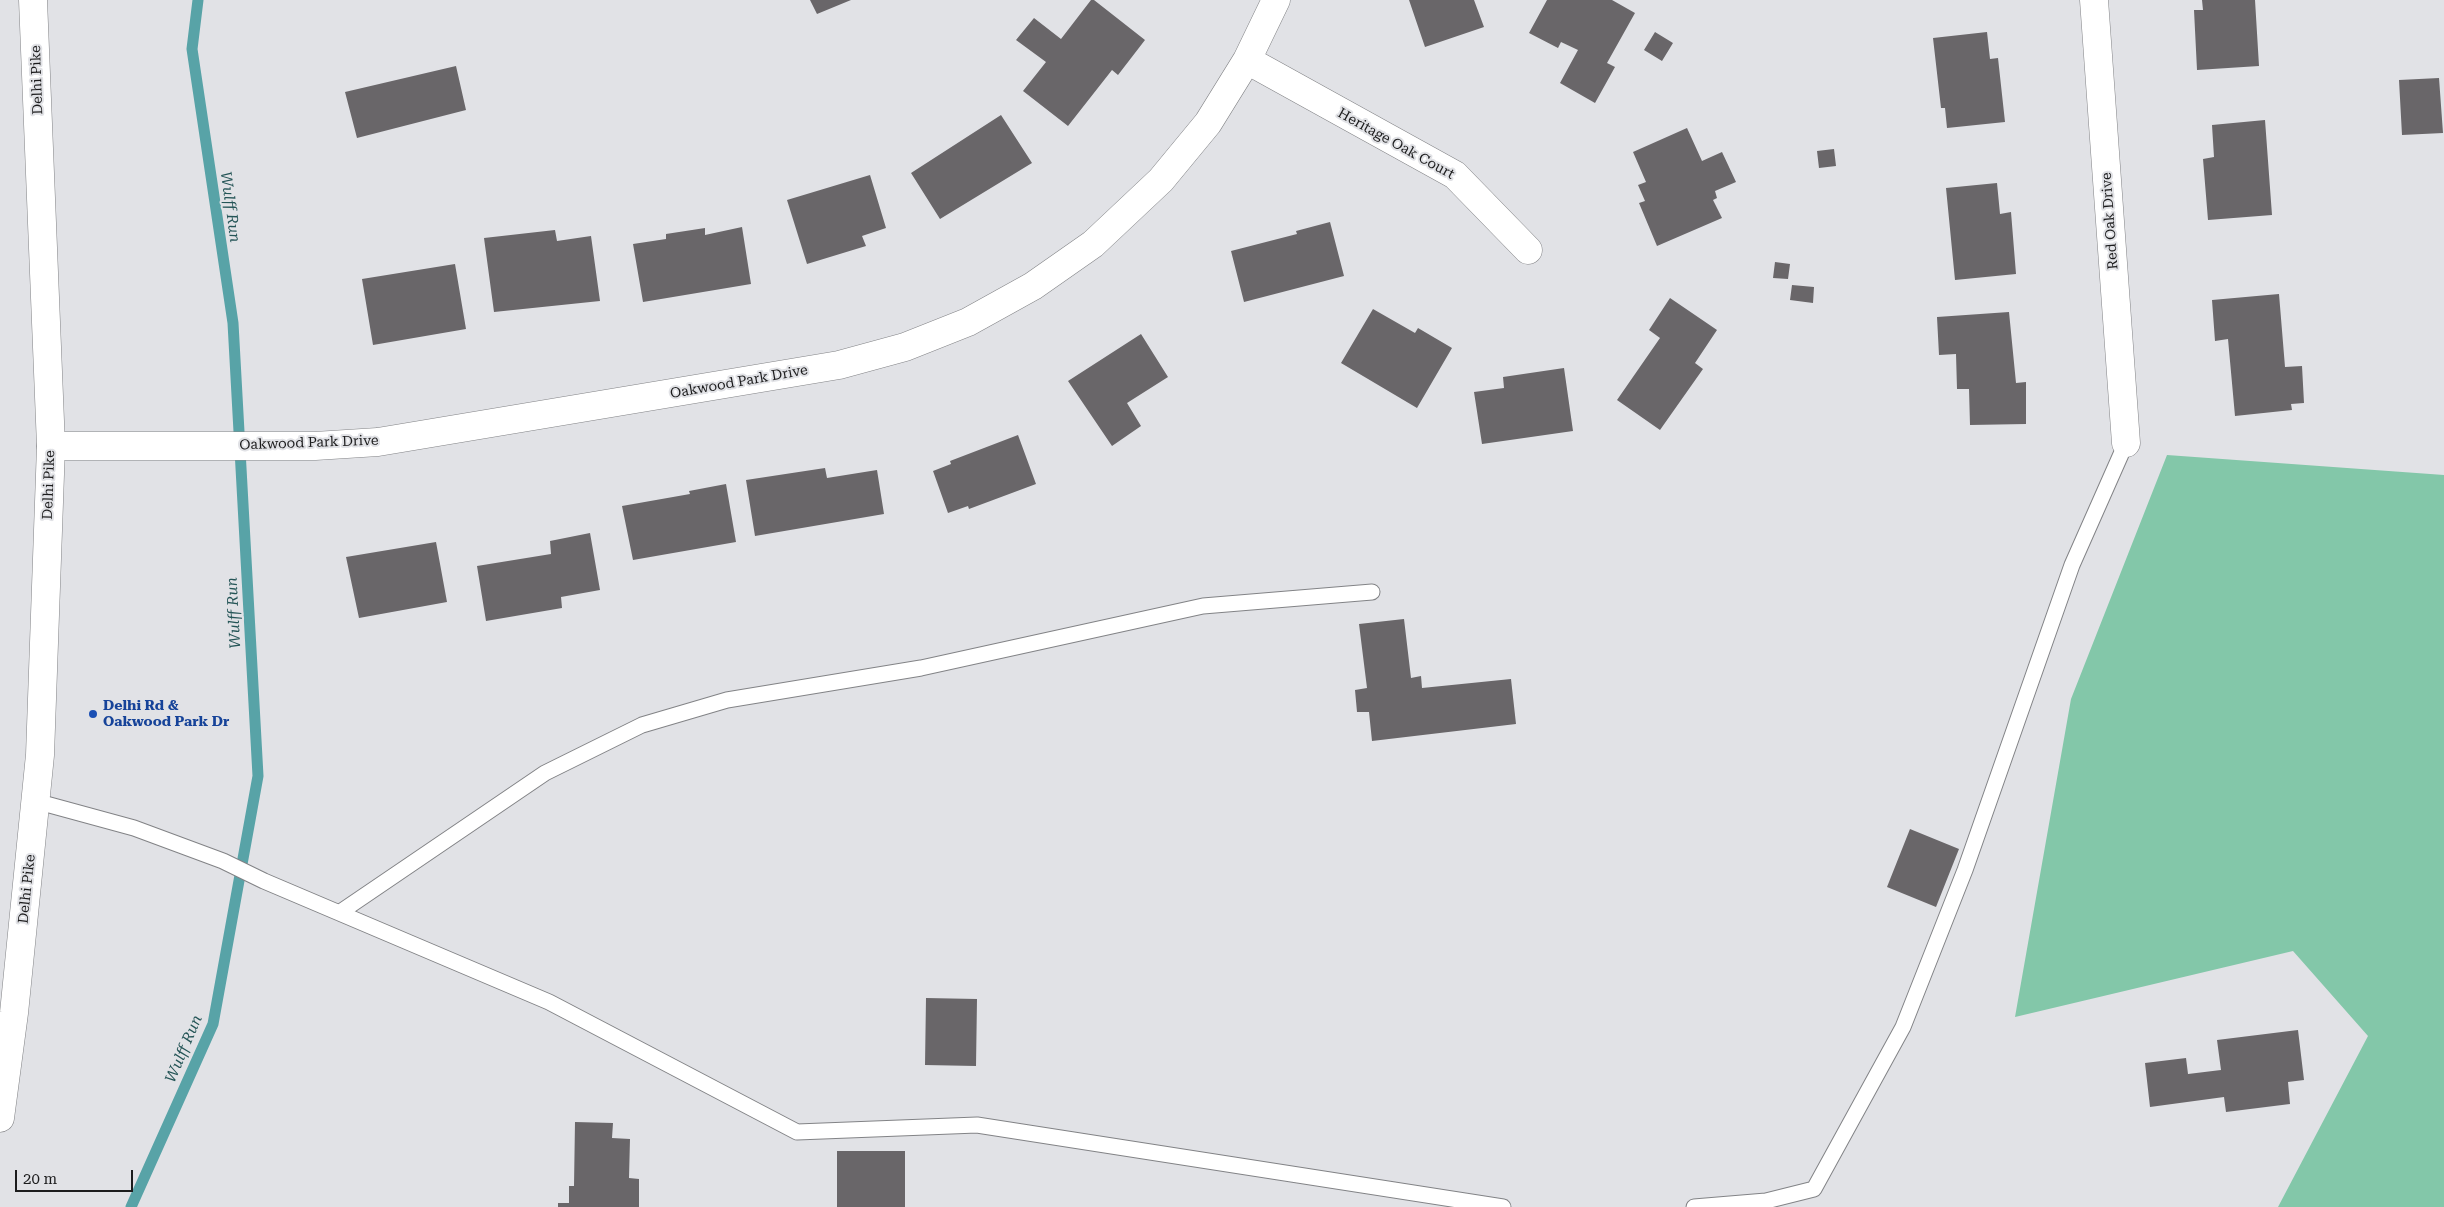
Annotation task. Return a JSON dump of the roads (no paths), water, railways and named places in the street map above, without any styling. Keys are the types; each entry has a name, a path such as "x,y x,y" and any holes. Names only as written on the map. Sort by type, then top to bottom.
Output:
{"street":[{"name":"Delhi Pike","path":"0,1118 19,968 40,755 51,446 34,0"},
{"name":"Oakwood Park Drive","path":"51,446 315,446 378,442 839,365 905,347 968,322 1033,286 1094,244 1160,180 1208,123 1247,60 1276,0"},
{"name":"Red Oak Drive","path":"2094,0 2126,443"},
{"name":"Heritage Oak Court","path":"1247,60 1455,175 1528,250"}],"lane":[{"path":"1694,1207 1766,1201 1814,1189 1903,1027 1965,870 2072,565 2126,443"},
{"path":"339,913 545,773 642,725 727,700 921,668 1203,606 1372,592"},
{"path":"35,801 134,828 223,861 264,881 549,1002 797,1132 977,1125 1502,1207"}],"waterway":[{"name":"Wulff Run","path":"131,1207 213,1024 258,776 233,323 192,49 198,0"}],"place":[{"name":"Delhi Rd & Oakwood Park Dr","path":"93,714"}]}
